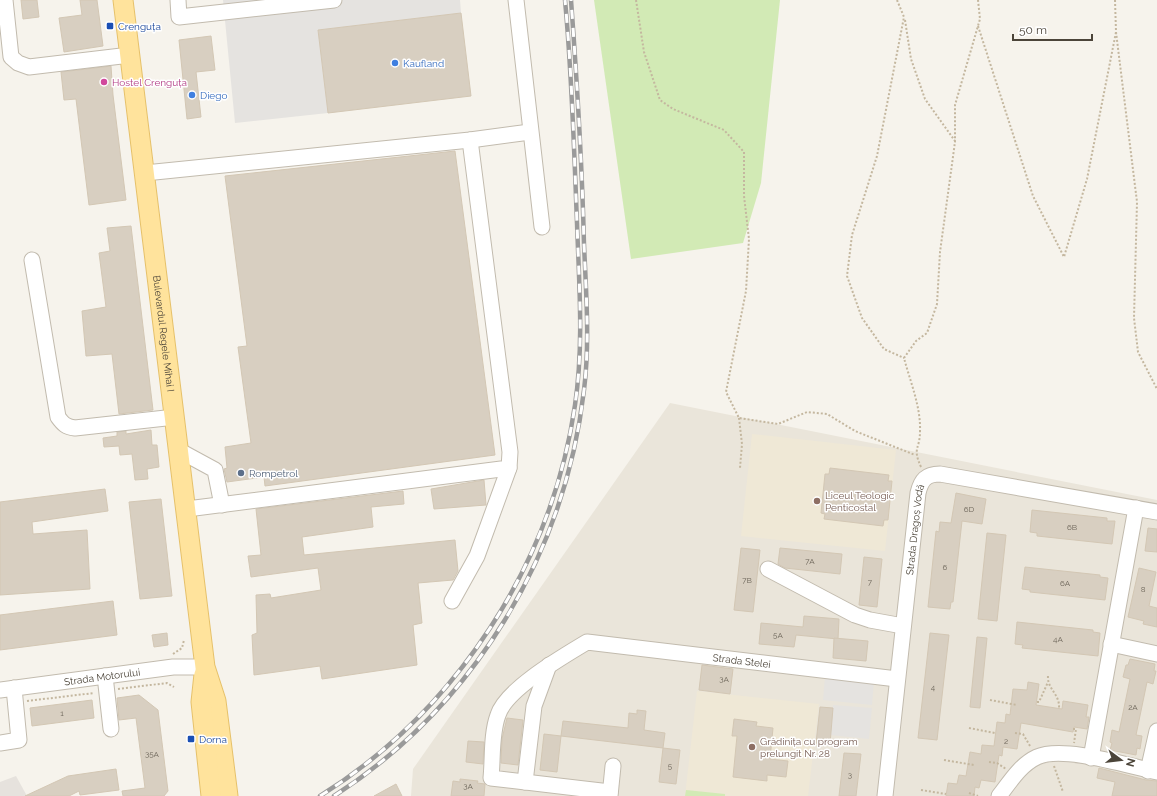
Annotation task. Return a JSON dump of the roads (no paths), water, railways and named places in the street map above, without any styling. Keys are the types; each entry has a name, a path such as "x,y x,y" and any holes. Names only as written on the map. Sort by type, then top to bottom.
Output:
{"main road":[{"name":"Bulevardul Regele Mihai I","path":"123,0 180,451 205,667 216,701 228,796"},
{"name":"Bulevardul Regele Mihai I","path":"205,667 201,702 211,796"}],"street":[{"path":"5,0 12,57 18,63 29,67 130,55"},
{"path":"178,0 180,18 334,0"},
{"path":"516,0 542,227"},
{"path":"145,173 470,140 530,132"},
{"path":"452,601 477,556 509,468 510,452 470,140"},
{"path":"32,260 58,417 62,424 75,428 175,417"},
{"path":"180,451 216,470 222,505"},
{"path":"187,509 509,468"},
{"name":"Strada Dragoș Vodă","path":"885,796 918,493 920,485 925,478 932,474 940,474 1157,512"},
{"path":"1091,758 1136,508"},
{"path":"768,569 855,615 870,620 903,626"},
{"name":"Strada Stelei","path":"549,665 587,642 897,678"},
{"path":"1112,644 1157,654"},
{"path":"549,665 512,695 498,713 491,778 610,794 613,766"},
{"path":"525,782 534,706 549,665"},
{"name":"Strada Motorului","path":"10,693 106,683 173,667 205,667"},
{"path":"106,683 111,729"},
{"path":"0,743 19,740 10,693"},
{"path":"1003,794 1015,775 1044,756 1072,754 1153,771 1157,731"}],"railway":[{"path":"320,796 369,761 414,721 454,677 490,628 520,576 545,521 563,464 575,405 578,382 580,337 580,291 572,111 565,0"},
{"path":"334,796 384,759 429,718 470,671 504,621 533,567 557,510 574,451 584,390 587,354 582,183 571,0"}],"place":[{"name":"Crenguța","path":"110,26"},
{"name":"Kaufland","path":"395,63"},
{"name":"Hostel Crenguța","path":"104,82"},
{"name":"Diego","path":"192,95"},
{"name":"Rompetrol","path":"241,473"},
{"name":"Liceul Teologic Penticostal","path":"817,501"},
{"name":"Dorna","path":"191,739"},
{"name":"Grădinița cu program prelungit Nr. 28","path":"752,747"}]}
